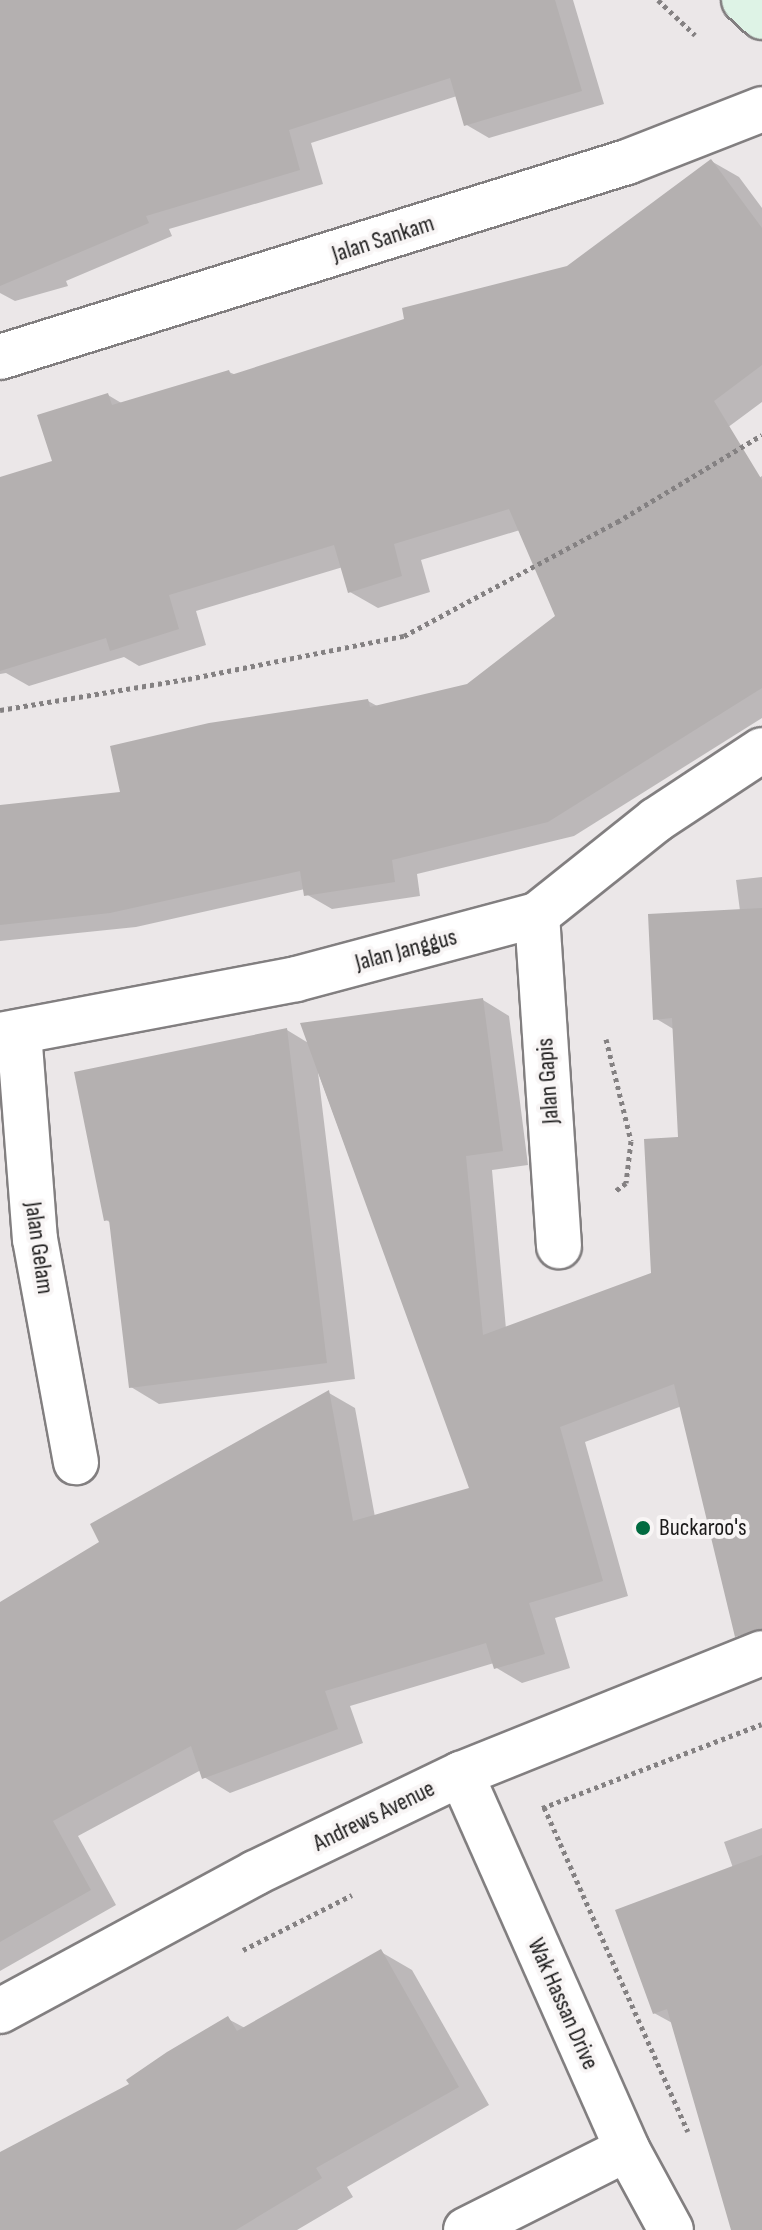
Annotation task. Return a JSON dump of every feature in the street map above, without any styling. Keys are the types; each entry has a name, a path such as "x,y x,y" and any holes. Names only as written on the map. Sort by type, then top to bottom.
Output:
{"street":[{"path":"744,0 762,17"},
{"name":"Jalan Sankam","path":"0,357 627,162 762,109"},
{"name":"Jalan Janggus","path":"9,1033 296,979 537,915 656,820 762,750"},
{"name":"Jalan Gapis","path":"537,915 558,1238"},
{"name":"Jalan Gelam","path":"9,1033 35,1239 76,1462"},
{"name":"Andrews Avenue","path":"0,2011 255,1873 461,1774 762,1653"},
{"name":"Wak Hassan Drive","path":"461,1774 627,2149 671,2230"},
{"path":"466,2230 627,2149"}],"path":[{"path":"0,710 188,679 404,636 617,522 762,435"},
{"path":"558,1238 626,1183 631,1141 605,1034"},
{"path":"487,1831 762,1724"},
{"path":"544,1807 693,2143"},
{"path":"237,1953 362,1890"}],"building":[{"path":"0,0 555,0 582,91 464,126 450,78 289,130 300,170 146,216 149,223 0,286"},
{"path":"711,159 762,228 762,365 714,401 762,480 762,688 548,822 392,860 395,882 304,896 300,871 110,913 0,925 0,805 120,792 110,746 209,723 368,699 370,707 467,684 555,616 509,509 394,544 402,576 348,593 334,545 169,595 179,629 110,651 106,638 0,671 0,477 52,461 37,415 108,393 112,405 229,370 231,375 404,319 402,308 567,266"},
{"path":"762,908 762,1629 735,1637 674,1384 560,1427 603,1581 529,1603 545,1654 494,1669 486,1643 325,1691 338,1729 202,1779 191,1746 53,1821 91,1890 0,1942 0,1602 99,1542 90,1524 329,1390 353,1521 469,1488 300,1023 483,998 503,1151 466,1156 483,1335 651,1273 644,1139 678,1137 672,1018 653,1020 648,914"},
{"path":"287,1028 327,1363 129,1388 109,1220 104,1221 74,1072"},
{"path":"762,1855 762,2230 731,2230 667,2009 653,2014 615,1910"},
{"path":"381,1949 459,2087 316,2168 322,2178 236,2230 0,2230 0,2152 129,2084 126,2080 228,2016 237,2031"}],"place":[{"name":"Buckaroo's","path":"643,1528"}]}
